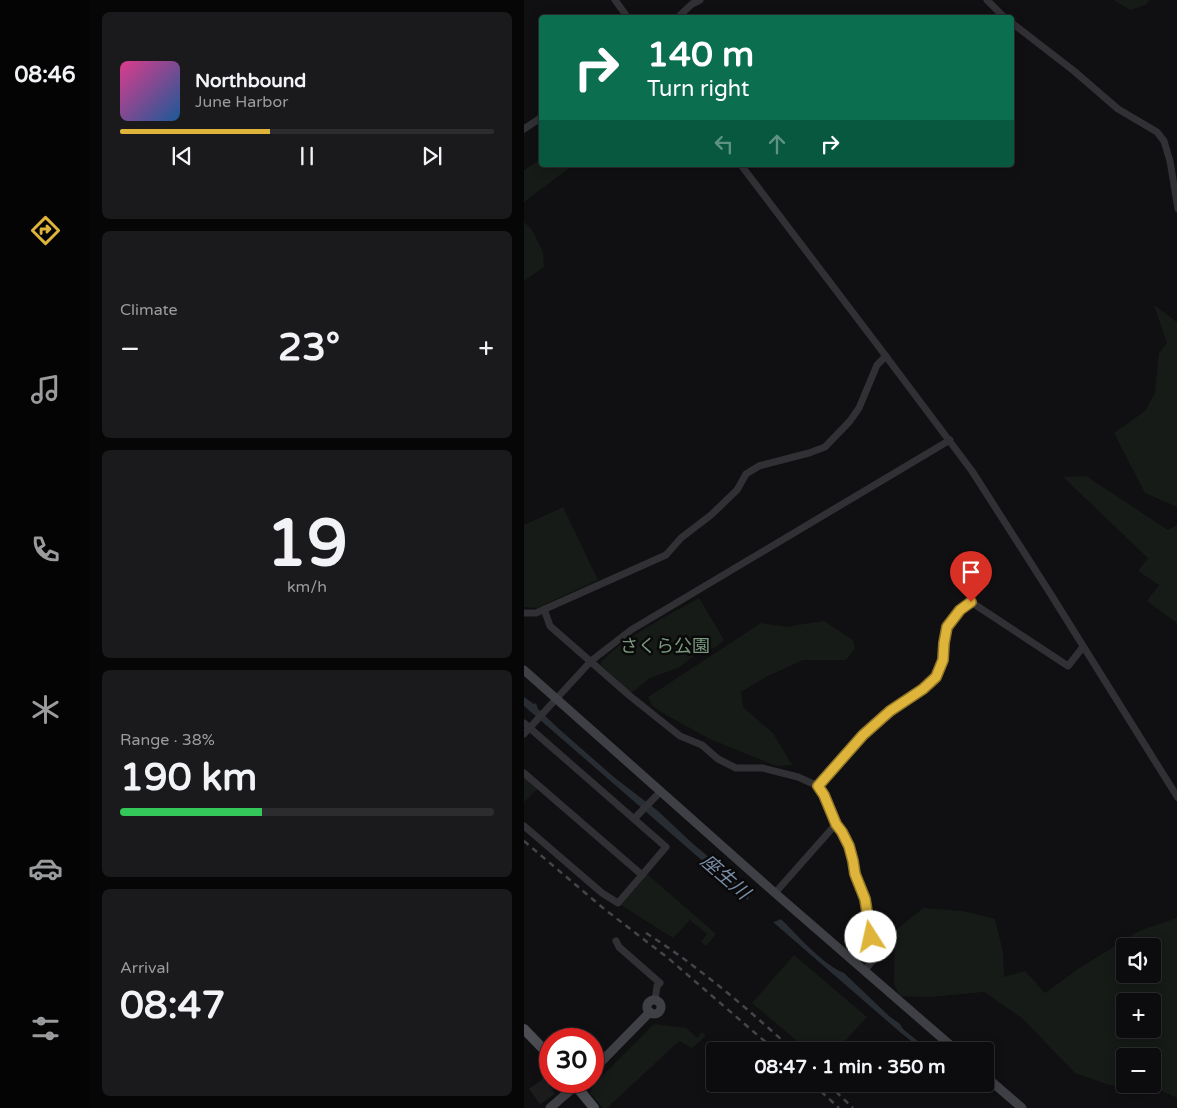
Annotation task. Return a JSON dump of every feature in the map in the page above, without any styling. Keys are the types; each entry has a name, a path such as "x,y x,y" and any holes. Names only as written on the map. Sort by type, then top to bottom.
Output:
{"main road":[{"path":"524,1029 539,1045"},
{"path":"583,1093 594,1108"}],"street":[{"path":"615,0 626,15"},
{"path":"680,15 692,4 700,0"},
{"path":"987,0 1002,15"},
{"path":"1014,25 1074,71 1118,109 1157,132 1164,141 1170,161 1177,209"},
{"path":"524,129 539,120"},
{"path":"743,167 972,471 1177,798"},
{"path":"524,613 536,613 666,555 681,538 711,515 737,490 746,474 759,466 809,454 825,447 850,421 859,408 877,365 886,356"},
{"path":"524,734 529,725 591,661 631,630 950,440"},
{"path":"818,786 863,735 890,711 923,689 936,677 943,660 947,627 960,610 971,602 1068,666 1083,647"},
{"path":"544,609 550,626 630,696 680,736 702,745 718,759 736,768 762,768 798,777 818,786 849,846 855,874 865,899 871,937 879,953 865,970"},
{"path":"524,670 553,702 660,792 947,1042"},
{"path":"524,826 602,893 618,904 666,847 636,817 529,725"},
{"path":"524,773 642,875"},
{"path":"636,817 660,792"},
{"path":"775,893 836,824"},
{"path":"604,1059 650,1012 656,1014 661,1009 660,1004 655,1000 657,986 660,983 620,947 616,941"},
{"path":"994,1084 1022,1108"},
{"path":"550,1108 566,1093"}],"shaded area":[{"path":"539,1082 539,1093 555,1094 540,1104 529,1089"}],"green space":[{"path":"1113,0 1150,0 1145,5 1130,10"},
{"path":"539,160 539,167 570,167 524,202 524,170"},
{"path":"524,222 532,230 543,252 544,267 524,281"},
{"path":"1154,305 1177,322 1177,507 1145,493 1114,433 1145,411 1155,393 1159,353 1167,343"},
{"path":"1086,476 1168,530 1177,525 1177,623 1147,601 1159,585 1138,571 1148,558 1063,477"},
{"path":"563,507 598,580 537,608 524,607 524,525"},
{"name":"さくら公園","path":"699,598 724,640 716,647 695,655 678,668 650,678 630,692 601,665 601,662 635,634"},
{"path":"824,621 853,640 855,649 846,660 803,660 768,676 741,692 743,707 773,733 793,765 776,766 710,739 652,706 648,697 761,623 789,627"},
{"path":"524,776 538,788 524,802"},
{"path":"647,874 716,934 706,946 701,942 707,934 690,920 673,938 621,905"},
{"path":"923,908 963,911 995,919 1003,952 1004,977 1025,971 1045,993 1078,969 1116,945 1116,983 1161,983 1161,938 1128,938 1139,931 1177,918 1177,1098 1161,1091 1161,1048 1116,1048 1116,1085 1109,1085 1075,1073 1022,1018 984,992 930,997 900,996 894,984 895,931"},
{"path":"794,955 867,1017 844,1042 798,1042 752,1003"},
{"path":"654,1024 686,1028 697,1038 702,1032 706,1036 692,1048 679,1041 607,1108 603,1108 590,1093 604,1093 604,1074"}],"water":[{"name":"座生川","path":"524,697 534,704 536,703 538,709 559,729 615,778 658,811 692,843 742,885 744,884 746,890 813,951 828,964 844,973 919,1042 912,1042 901,1033 524,706"}],"pier":[{"path":"749,889 783,918 772,923 747,902 750,895"}],"railway":[{"path":"524,841 603,908 668,958 766,1042"},
{"path":"646,933 685,959 784,1042"},
{"path":"822,1092 839,1108"},
{"path":"836,1092 853,1108"}],"route":[{"path":"871,937 865,899 855,874 849,846 818,786 863,735 890,711 923,689 936,677 943,660 947,627 960,610 971,602"}]}
